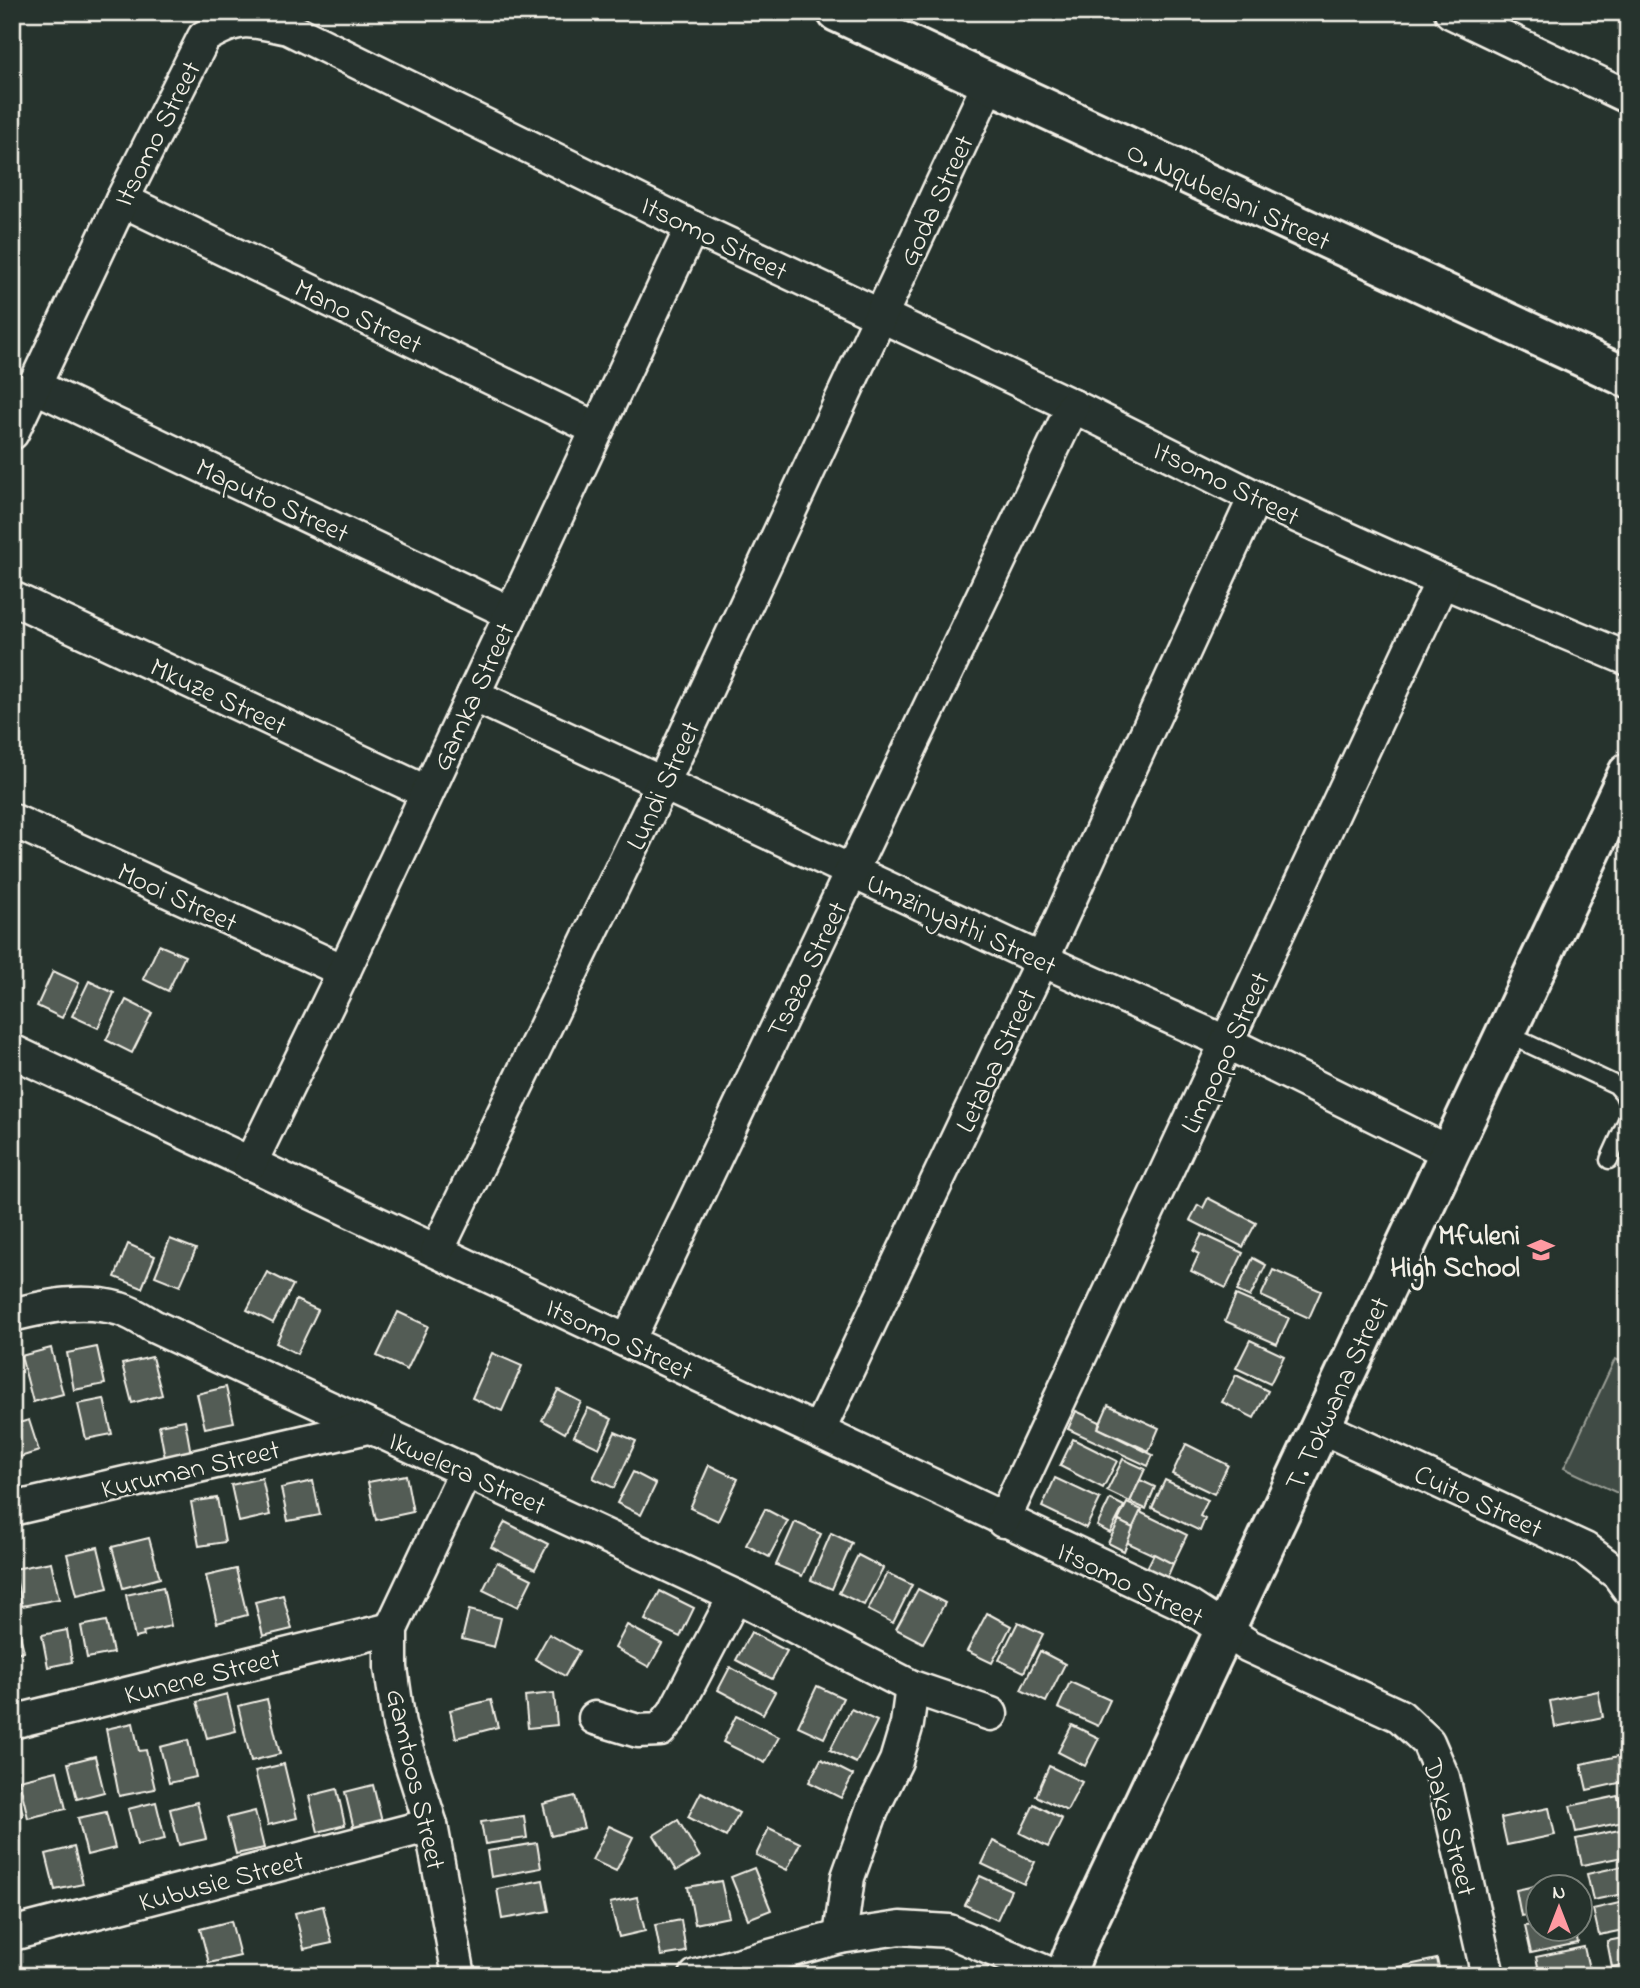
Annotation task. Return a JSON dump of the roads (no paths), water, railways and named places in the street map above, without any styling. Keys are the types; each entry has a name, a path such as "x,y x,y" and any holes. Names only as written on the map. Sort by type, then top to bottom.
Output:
{"street":[{"name":"O. Nqubelani Street","path":"836,12 1626,379"},
{"path":"1451,12 1500,22 1628,97"},
{"name":"Itsomo Street","path":"12,433 122,200 204,37 226,24 253,20 288,28 692,227 1073,406 1255,497 1442,581 1628,659"},
{"name":"Goda Street","path":"881,316 989,83"},
{"name":"Mano Street","path":"122,200 597,429"},
{"name":"Gamka Street","path":"250,1164 344,971 692,227"},
{"name":"Lundi Street","path":"437,1251 662,785 881,316"},
{"name":"Maputo Street","path":"34,386 512,613"},
{"name":"Tsazo Street","path":"628,1342 1073,406"},
{"name":"Letaba Street","path":"819,1430 1042,960 1255,497"},
{"name":"Limpopo Street","path":"1003,1521 1442,581"},
{"name":"Mkuze Street","path":"12,598 426,792"},
{"name":"Umzinyathi Street","path":"473,695 852,873 1228,1043 1450,1153"},
{"name":"T. Tokwana Street","path":"1066,1976 1078,1942 1628,773"},
{"name":"Mooi Street","path":"12,820 344,971"},
{"name":"Itsomo Street","path":"12,1051 819,1430 1003,1521 1199,1612 1224,1632"},
{"name":"Ikwelera Street","path":"12,1315 65,1303 95,1303 122,1309 368,1427 735,1596 912,1687 991,1714"},
{"name":"Kuruman Street","path":"12,1510 368,1427"},
{"name":"Cuito Street","path":"1321,1427 1585,1549 1618,1574 1628,1588"},
{"name":"Gamtoos Street","path":"459,1976 430,1825 399,1725 391,1668 391,1629 466,1470"},
{"path":"595,1718 638,1731 660,1730 674,1713 735,1596"},
{"name":"Kunene Street","path":"12,1722 391,1629"},
{"name":"Daka Street","path":"1224,1632 1400,1716 1428,1742 1443,1777 1489,1976"},
{"path":"840,1937 848,1877 872,1810 895,1761 907,1724 912,1687"},
{"name":"Kubusie Street","path":"12,1934 430,1825"},
{"path":"696,1976 840,1937 900,1928 949,1931 1055,1976"}],"lane":[{"path":"1506,1033 1616,1085 1628,1104"},
{"path":"1609,1160 1628,1118"}],"place":[{"name":"Mfuleni High School","path":"1541,1250"}]}
